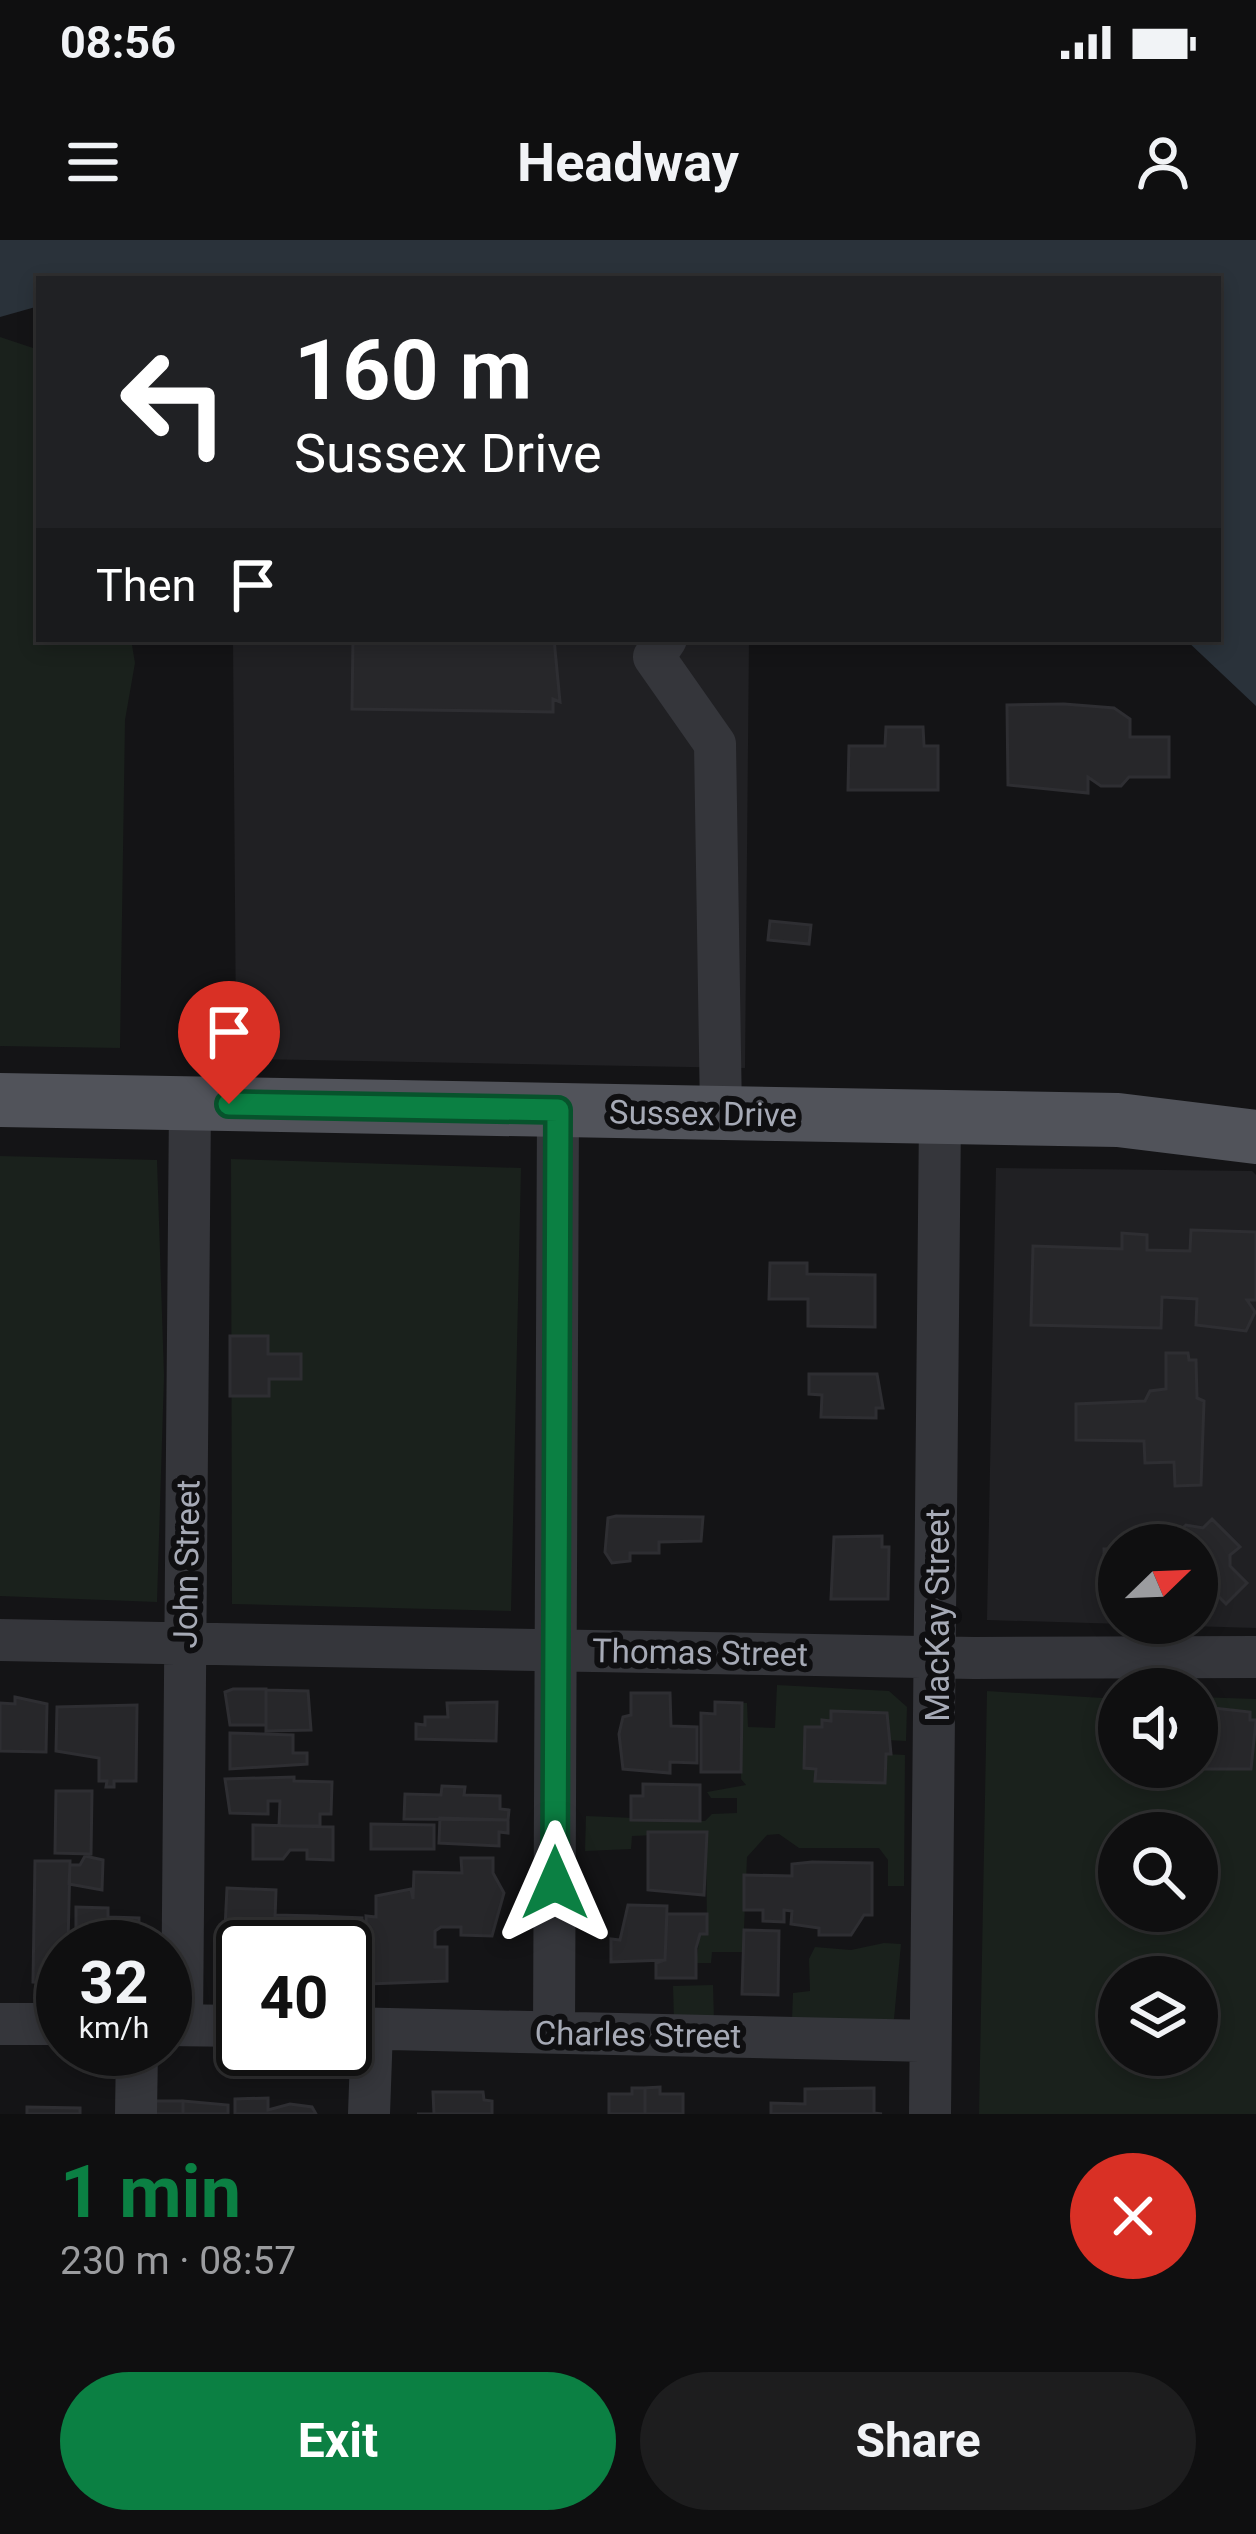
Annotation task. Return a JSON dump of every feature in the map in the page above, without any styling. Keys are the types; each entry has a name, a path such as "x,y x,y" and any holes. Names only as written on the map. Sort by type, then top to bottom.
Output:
{"main road":[{"name":"Sussex Drive","path":"0,1100 1118,1120 1256,1137"},
{"name":"Sussex Drive","path":"1118,1120 1206,1105 1256,1106"}],"street":[{"path":"664,642 654,658 715,744 722,1113"},
{"name":"John Street","path":"177,1920 190,1104"},
{"path":"554,2032 558,1110"},
{"name":"MacKay Street","path":"930,2114 940,1117"},
{"name":"Thomas Street","path":"0,1640 938,1658 1256,1657"},
{"path":"0,2024 36,2024"},
{"name":"Charles Street","path":"372,2029 930,2041"},
{"path":"136,2114 137,2076"},
{"path":"364,2076 369,2114"}],"shaded area":[{"path":"0,240 1256,240 1256,706 1188,642 1221,642 1221,276 36,276 36,307 0,317"},
{"path":"0,337 36,349 36,642 132,642 135,663 125,720 120,1048 0,1046"},
{"path":"233,642 749,642 745,1068 250,1059 236,1035"},
{"path":"0,1156 157,1160 164,1376 157,1602 0,1596"},
{"path":"231,1159 521,1168 511,1611 232,1604"},
{"path":"996,1168 1252,1171 1256,1175 1256,1628 1218,1627 1218,1524 1098,1524 1098,1623 987,1620"},
{"path":"777,1685 889,1691 907,1707 906,1741 886,1740 886,1713 832,1712 831,1721 823,1720 822,1727 805,1727 804,1767 816,1769 815,1780 886,1754 905,1755 904,1886 888,1886 888,1860 879,1848 799,1848 779,1834 767,1835 747,1857 743,1952 712,1952 711,1963 696,1963 700,1934 707,1933 706,1833 632,1836 631,1849 585,1851 586,1816 705,1821 712,1814 737,1813 737,1798 711,1798 707,1792 746,1785 741,1779 742,1703 747,1703 748,1727 775,1728"},
{"path":"987,1691 1098,1698 1098,1788 1218,1788 1218,1698 1256,1699 1256,2114 979,2114"},
{"path":"901,1944 894,2019 792,2020 793,1993 810,1991 809,1959 815,1947 851,1950"},
{"path":"713,1985 714,2020 674,2020 673,1986"}],"building":[{"path":"353,642 554,642 560,702 553,699 553,712 352,709"},
{"path":"1007,705 1114,708 1130,719 1130,737 1169,737 1169,777 1129,777 1121,786 1101,786 1088,777 1088,793 1008,785"},
{"path":"886,727 923,727 924,746 938,746 938,790 848,790 849,746 885,746"},
{"path":"770,921 811,925 809,944 768,940"},
{"path":"1191,1230 1256,1232 1256,1300 1247,1300 1255,1312 1246,1331 1196,1325 1197,1299 1162,1297 1161,1328 1031,1325 1033,1246 1122,1249 1122,1233 1147,1235 1147,1250 1190,1251"},
{"path":"770,1263 807,1263 807,1274 875,1275 875,1327 808,1326 808,1299 769,1299"},
{"path":"230,1336 268,1336 268,1354 301,1354 301,1379 269,1379 269,1396 230,1396"},
{"path":"1166,1353 1188,1353 1189,1360 1196,1360 1197,1398 1204,1401 1201,1485 1175,1486 1174,1462 1145,1463 1144,1441 1076,1440 1076,1404 1145,1401 1150,1391 1166,1389"},
{"path":"809,1374 877,1374 883,1408 876,1408 876,1418 821,1417 822,1395 809,1394"},
{"path":"703,1517 701,1541 659,1542 659,1553 630,1553 630,1561 612,1563 605,1552 608,1518"},
{"path":"1218,1525 1240,1547 1230,1555 1230,1566 1247,1583 1226,1604 1218,1596"},
{"path":"882,1536 882,1547 889,1547 888,1599 831,1599 834,1537"},
{"path":"266,1689 266,1725 230,1725 225,1692"},
{"path":"266,1690 308,1691 311,1730 266,1731"},
{"path":"631,1693 670,1693 671,1726 697,1727 697,1763 670,1762 670,1773 623,1769 619,1734 623,1717 631,1715"},
{"path":"15,1697 47,1704 46,1752 0,1751 0,1703 15,1704"},
{"path":"497,1702 496,1741 416,1739 416,1724 425,1725 425,1717 448,1717 447,1703"},
{"path":"715,1702 742,1703 741,1772 701,1772 701,1713 715,1714"},
{"path":"137,1705 136,1781 114,1781 114,1787 106,1787 107,1781 99,1781 99,1758 56,1751 57,1707"},
{"path":"1218,1709 1250,1712 1250,1720 1256,1720 1251,1769 1218,1769"},
{"path":"831,1711 887,1713 891,1754 886,1754 885,1783 815,1781 816,1769 804,1768 805,1727 822,1727 822,1720 831,1721"},
{"path":"230,1733 293,1735 293,1753 307,1753 307,1764 230,1769"},
{"path":"294,1777 294,1781 332,1782 331,1814 320,1814 320,1826 279,1826 280,1801 268,1801 268,1814 230,1813 225,1779"},
{"path":"643,1784 700,1785 700,1821 631,1820 631,1796 643,1796"},
{"path":"442,1786 465,1787 464,1795 500,1796 500,1809 509,1810 508,1820 404,1819 405,1794 441,1795"},
{"path":"56,1791 92,1791 91,1854 55,1853"},
{"path":"440,1818 508,1820 508,1833 499,1832 499,1846 439,1843"},
{"path":"371,1824 434,1825 434,1849 371,1849"},
{"path":"253,1825 333,1827 333,1860 307,1859 307,1850 290,1850 283,1859 253,1859"},
{"path":"648,1832 707,1832 704,1895 648,1890"},
{"path":"85,1856 103,1860 102,1890 69,1884 70,1865 80,1865"},
{"path":"461,1858 493,1858 493,1873 504,1893 492,1936 461,1935 461,1927 441,1927 435,1931 435,1947 447,1947 447,1981 372,1984 372,1920 366,1916 376,1917 376,1896 411,1889 413,1899 414,1872 462,1873"},
{"path":"35,1861 70,1861 69,1920 36,1920 33,1982"},
{"path":"872,1863 872,1915 864,1915 851,1935 819,1935 819,1928 791,1924 792,1911 784,1910 784,1922 763,1921 763,1910 744,1910 744,1875 792,1876 792,1864"},
{"path":"227,1888 276,1890 275,1920 225,1920"},
{"path":"628,1905 667,1906 665,1960 611,1962 611,1939 620,1940"},
{"path":"76,1907 108,1908 108,1917 139,1918 76,1920"},
{"path":"667,1914 707,1914 707,1934 700,1934 696,1948 696,1978 656,1978 656,1963 665,1960"},
{"path":"275,1915 317,1916 317,1920 275,1920"},
{"path":"317,1916 362,1918 362,1920 317,1920"},
{"path":"744,1930 779,1931 778,1995 742,1994"},
{"path":"660,2087 660,2094 683,2094 683,2114 645,2114 645,2088"},
{"path":"632,2088 645,2088 645,2114 609,2114 609,2094 632,2094"},
{"path":"874,2088 874,2113 882,2114 771,2114 771,2103 805,2104 805,2089"},
{"path":"433,2092 483,2092 484,2100 492,2101 492,2114 434,2114"},
{"path":"268,2098 268,2110 290,2104 312,2107 316,2114 235,2114 235,2099"},
{"path":"149,2101 183,2101 183,2114 149,2114"},
{"path":"183,2101 228,2105 228,2114 183,2114"},
{"path":"27,2107 80,2108 80,2114 27,2114"}],"route":[{"path":"229,1104 558,1110 555,1883"}]}
